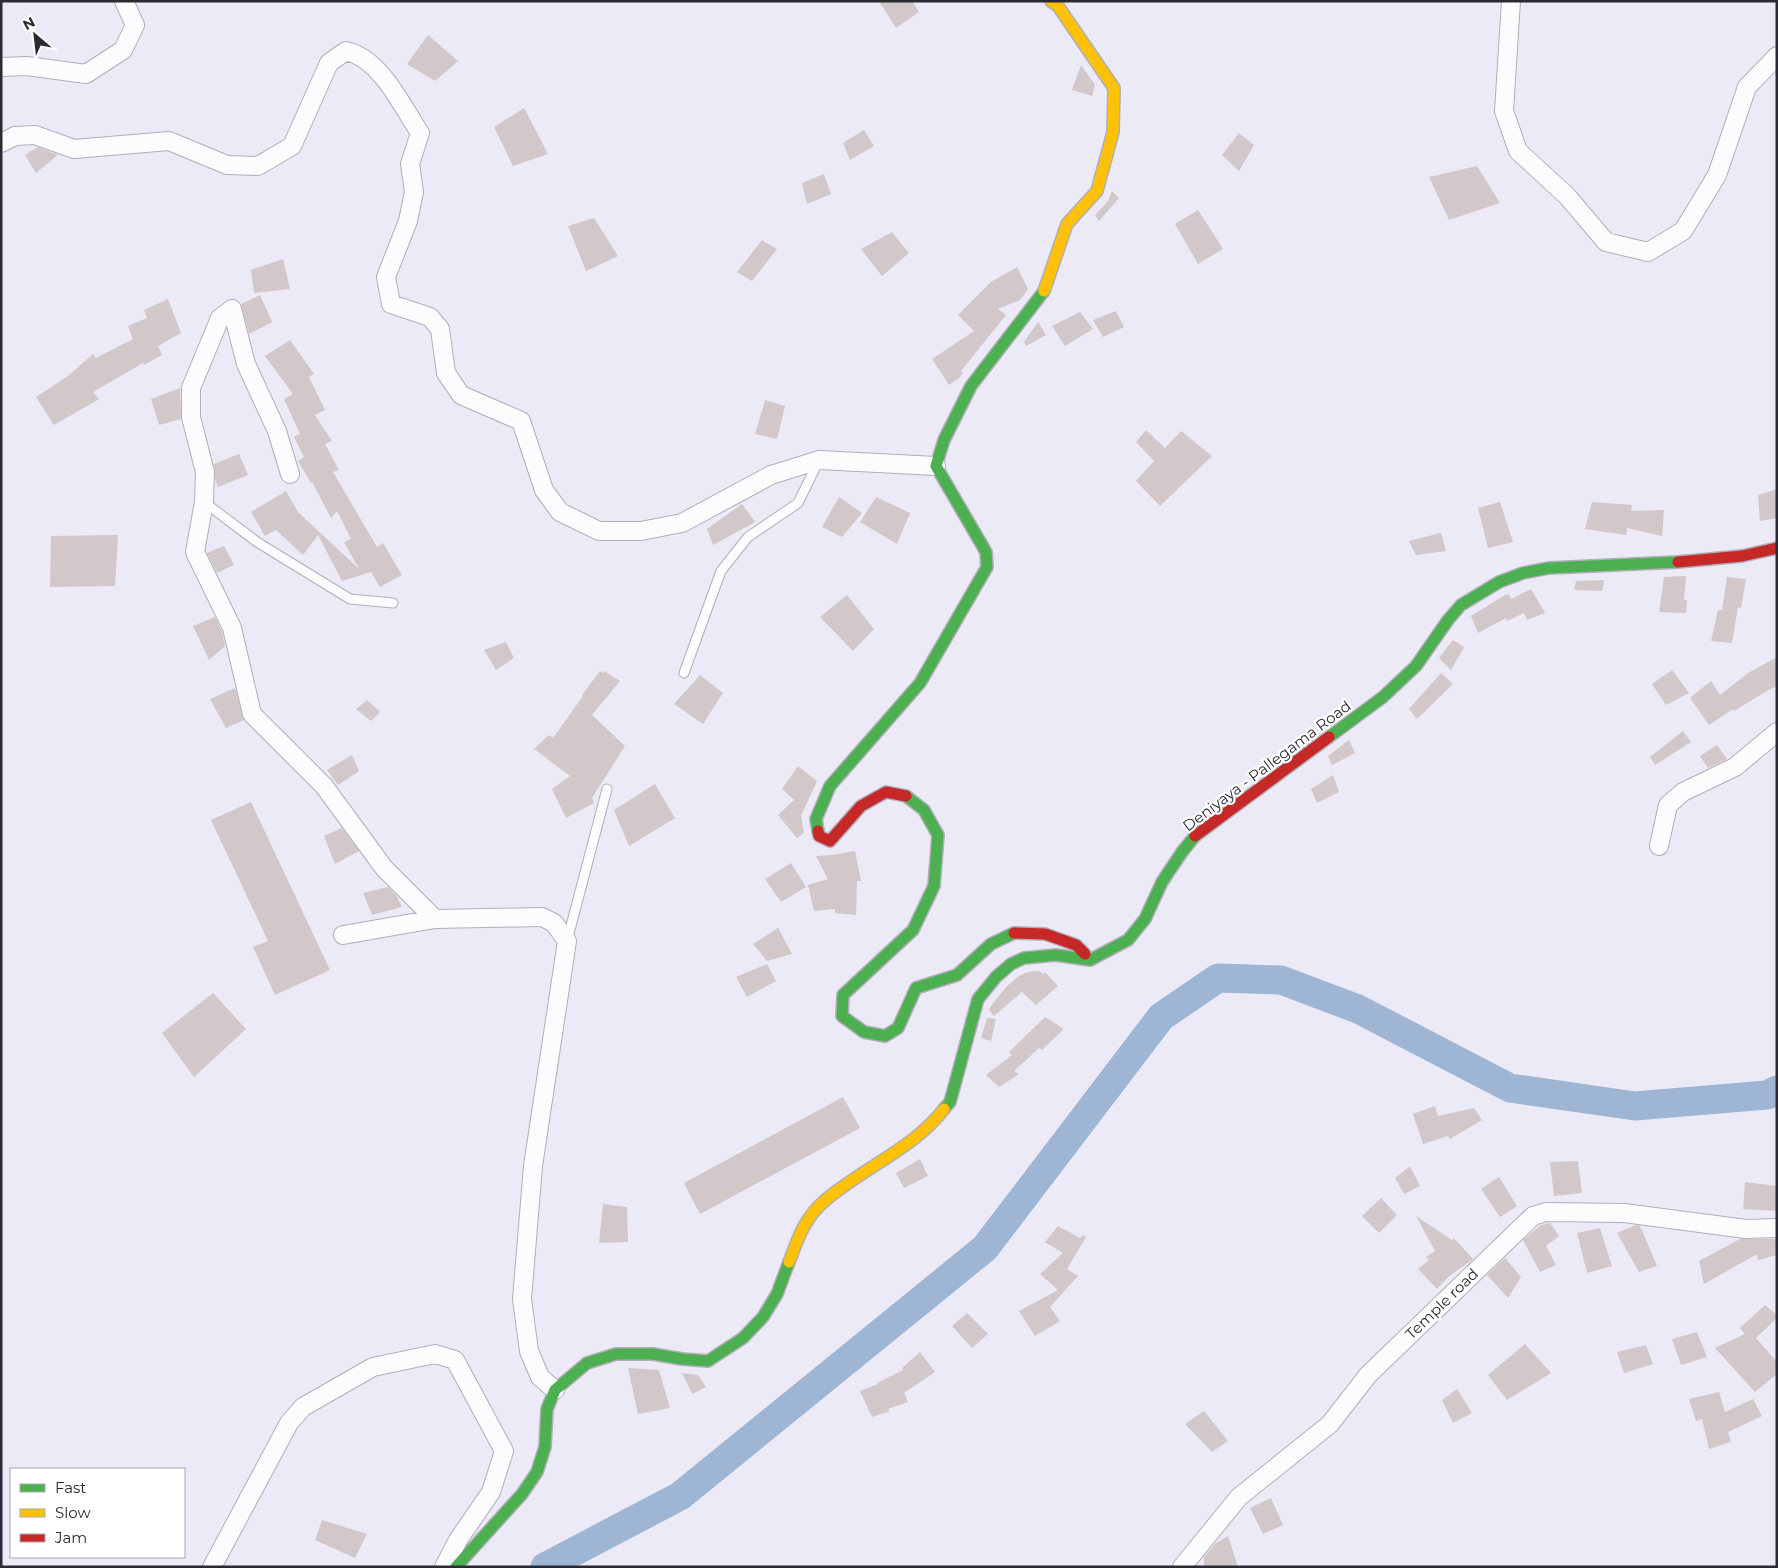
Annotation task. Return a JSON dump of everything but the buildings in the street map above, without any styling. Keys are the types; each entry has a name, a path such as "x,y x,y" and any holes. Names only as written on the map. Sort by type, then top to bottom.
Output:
{"main road":[{"path":"1050,1 1058,6 1114,88 1113,132 1097,191 1067,224 1043,293 971,386 944,440 936,466 986,552 987,566 920,683 830,786 816,819 820,836 830,841 861,806 886,792 906,796 924,810 938,836 934,886 914,930 843,995 842,1016 864,1032 885,1036 898,1028 916,988 957,974 991,944 1015,932 1045,934 1076,945 1090,960"},
{"name":"Deniyaya - Pallegama Road","path":"1090,960 1128,940 1145,919 1162,882 1196,835 1383,697 1416,666 1448,620 1461,605 1498,582 1522,573 1549,568 1708,560 1742,556 1777,548"},
{"path":"456,1567 522,1494 537,1472 544,1447 548,1409 555,1390 587,1363 616,1354 653,1354 708,1361 743,1338 763,1317 777,1294 798,1238 808,1219 830,1196 869,1168 915,1139 936,1121 950,1102 978,999 996,977 1011,964 1024,958 1056,955 1090,960"}],"street":[{"path":"1,67 27,66 86,74 123,50 135,25 124,1"},
{"path":"1511,1 1504,111 1518,151 1568,196 1606,242 1648,252 1683,231 1718,175 1747,87 1777,56"},
{"path":"1,143 15,136 35,135 74,149 169,141 227,165 258,166 292,146 329,63 346,51 356,53 380,71 420,133 410,164 414,192 408,220 386,277 391,304 430,317 440,329 446,373 461,395 521,421 544,490 560,512 599,531 641,531 682,523 772,475 819,460 936,466"},
{"path":"290,474 278,431 246,364 232,309 220,318 191,388 191,417 205,472 204,502 196,552 232,628 252,714 324,786 384,868 435,919"},
{"path":"1659,846 1668,805 1684,792 1735,767 1777,732"},
{"path":"343,936 435,919 542,917 554,923 567,941 532,1166 522,1298 530,1351 540,1377 555,1390"},
{"name":"Temple road","path":"1182,1567 1239,1497 1330,1424 1368,1375 1533,1216 1546,1212 1624,1213 1746,1229 1777,1228"},
{"path":"212,1567 289,1423 303,1407 373,1367 436,1354 455,1360 504,1451 491,1492 458,1540 444,1567"}],"lane":[{"path":"684,673 721,571 748,537 798,503 819,460"},
{"path":"204,502 257,542 350,600 393,603"},
{"path":"567,941 607,789"}],"waterway":[{"path":"545,1567 680,1496 985,1248 1161,1017 1218,978 1281,980 1358,1009 1510,1088 1635,1106 1767,1095 1777,1090"}],"traffic: fast":[{"path":"818,831 816,819 830,786 920,683 987,567 986,552 936,466 944,440 971,386 1044,291"},
{"path":"1329,737 1383,697 1416,666 1448,620 1461,605 1499,582 1523,573 1549,568 1678,562"},
{"path":"906,796 924,810 938,835 934,886 913,930 843,995 842,1016 864,1032 885,1036 898,1028 916,988 957,975 991,944 1014,933"},
{"path":"944,1109 950,1102 978,999 996,977 1011,964 1024,958 1056,955 1090,960 1128,940 1145,919 1162,882 1195,836"},
{"path":"456,1567 522,1494 537,1472 545,1447 547,1409 555,1390 587,1363 616,1354 653,1354 708,1361 743,1338 763,1317 777,1294 789,1262"}],"traffic: slow":[{"path":"1044,291 1067,224 1097,191 1113,132 1114,88 1058,6 1051,1"},
{"path":"789,1262 802,1230 819,1205 839,1189 910,1142 934,1121 944,1109"}],"traffic: jam":[{"path":"1678,562 1742,556 1777,548"},
{"path":"1195,836 1329,737"},
{"path":"818,831 819,836 830,841 861,806 886,792 906,796"},
{"path":"1014,933 1045,934 1076,945 1085,954"}]}
